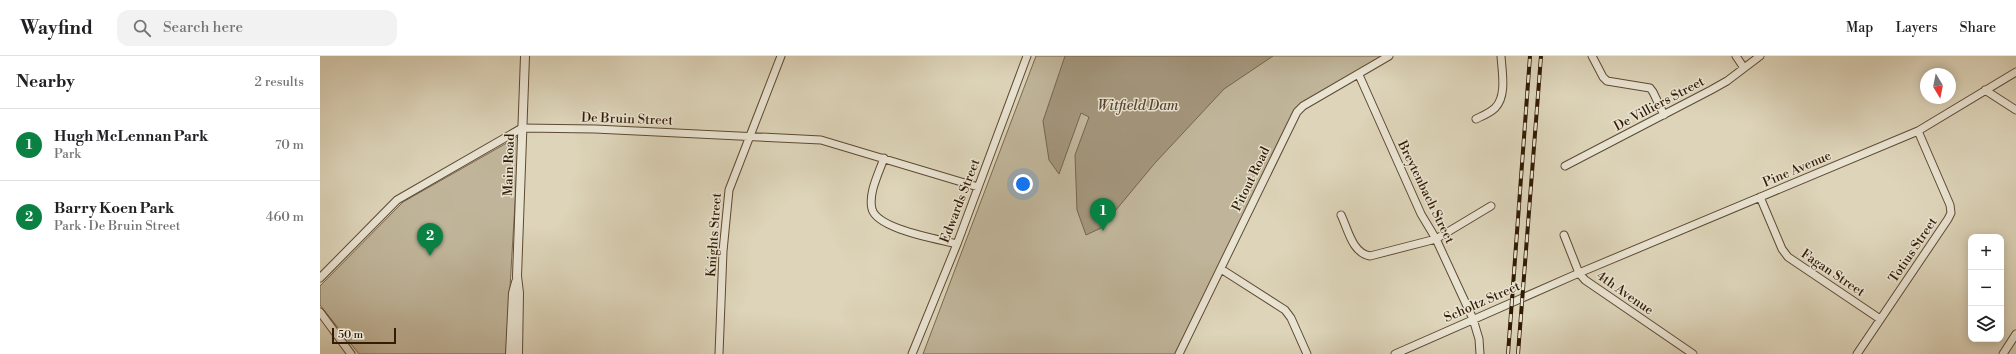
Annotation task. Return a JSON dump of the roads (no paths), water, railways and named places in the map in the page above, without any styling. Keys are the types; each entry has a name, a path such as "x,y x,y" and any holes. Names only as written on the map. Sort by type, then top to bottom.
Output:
{"street":[{"name":"Main Road","path":"518,354 519,293 517,276 525,56"},
{"name":"Knights Street","path":"719,354 723,251 727,200 730,185 751,137 781,56"},
{"name":"Edwards Street","path":"912,354 957,244 1027,56"},
{"name":"Pitout Road","path":"1179,354 1297,112 1303,106 1389,56"},
{"path":"1476,119 1494,109 1500,102 1502,95 1501,56"},
{"path":"1592,56 1603,77 1607,81 1650,88 1654,92 1664,115"},
{"path":"1736,56 1744,68"},
{"name":"De Villiers Street","path":"1565,166 1717,87 1760,56"},
{"name":"Pine Avenue","path":"1580,273 1918,131 2016,72"},
{"name":"Breytenbach Street","path":"1359,74 1421,214 1436,239 1473,319 1479,339 1480,354"},
{"path":"1985,90 2016,110"},
{"name":"De Bruin Street","path":"522,128 595,129 826,141 978,187"},
{"path":"320,278 397,200 522,128"},
{"name":"Totius Street","path":"1858,354 1951,213 1947,196 1918,131"},
{"path":"884,158 872,198 872,209 878,219 889,225 957,244"},
{"name":"Fagan Street","path":"1760,197 1782,249 1788,256 1880,319"},
{"path":"1341,215 1356,247 1363,255 1381,254 1436,239 1491,206"},
{"name":"4th Avenue","path":"1564,235 1580,273 1593,288 1693,354"},
{"path":"1221,269 1285,310 1291,318 1306,354"},
{"name":"Scholtz Street","path":"1395,354 1580,273"},
{"name":"Main Road","path":"510,354 513,293 517,276"},
{"path":"320,312 352,354"},
{"path":"2003,354 2016,334"}],"water":[{"name":"Witfield Dam","path":"1065,56 1273,56 1224,89 1155,163 1101,228 1086,235 1077,210 1075,155 1089,117 1081,113 1059,174 1049,160 1043,121"}],"railway":[{"path":"1508,354 1530,56"},
{"path":"1518,354 1541,56"}],"place":[{"name":"Hugh McLennan Park","path":"1103,231"},
{"name":"Barry Koen Park","path":"430,256"}]}
